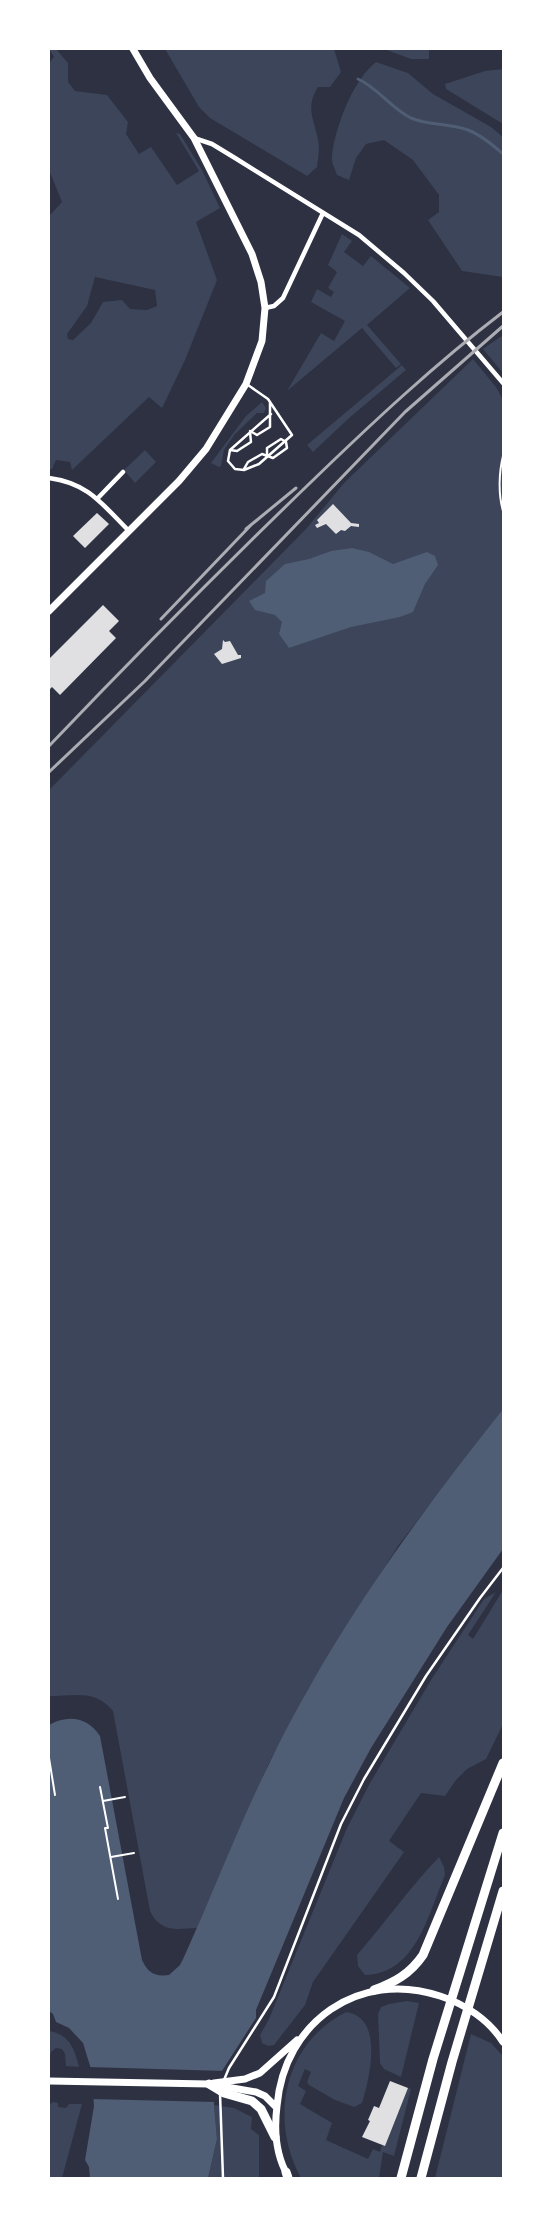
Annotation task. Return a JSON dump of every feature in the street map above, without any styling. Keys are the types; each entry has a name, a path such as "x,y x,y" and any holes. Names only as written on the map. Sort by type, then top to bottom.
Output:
{"highway":[{"path":"374,1990 403,1977 410,1971 422,1954 503,1763"},
{"path":"401,2178 433,2059 503,1833"},
{"path":"421,2178 452,2062 503,1891"},
{"path":"209,2084 224,2092 245,2094 261,2109 275,2137"}],"main road":[{"path":"49,611 191,468 226,420 246,384 260,349 265,308 261,282 252,254 194,138 150,78 133,49"},
{"path":"49,2081 209,2084 245,2079 268,2068 330,2009 374,1990 403,1989 432,1993 460,2004 486,2022 501,2039"},
{"path":"288,2176 275,2137 276,2107 285,2069 302,2034"},
{"path":"245,2094 265,2096 276,2107"}],"street":[{"path":"194,138 220,149 359,235 404,272 433,301 503,382"},
{"path":"265,308 274,306 283,298 323,214"},
{"path":"97,499 123,472"},
{"path":"49,478 73,482 97,499 128,530"}],"lane":[{"path":"246,384 259,391 269,401 292,435 259,464 239,471 230,466 228,456 230,450 271,414"},
{"path":"250,431 257,435 270,427 269,401"},
{"path":"230,450 236,451 251,442 250,431"},
{"path":"267,456 266,448 281,439 286,442"},
{"path":"244,470 248,462 262,454 267,456"},
{"path":"223,2178 220,2093 227,2073 274,1996 341,1824 364,1779 426,1676 503,1568"}],"path":[{"path":"503,456 500,489 503,511"},
{"path":"49,1758 55,1795"},
{"path":"100,1787 118,1899"},
{"path":"102,1801 125,1797"},
{"path":"110,1857 134,1853"}],"shaded area":[{"path":"49,49 56,49 68,63 68,82 75,91 107,95 128,122 126,134 139,154 151,147 177,185 199,171 176,133 180,134 202,170 220,208 196,222 217,280 185,360 162,408 149,397 72,470 70,462 56,460 52,469 49,469 49,216 62,202 49,170 49,63 54,57","holes":["95,277 155,290 157,306 147,310 130,309 122,300 103,302 91,323 73,340 68,339 67,334 87,306"]},
{"path":"165,49 334,49 341,72 330,87 318,87 311,107 319,146 317,167 307,176 210,118 199,107"},
{"path":"384,49 429,49 429,59 411,59"},
{"path":"376,62 408,73 433,94 491,127 503,137 503,277 462,271 428,220 439,212 439,195 413,160 384,140 366,144 356,158 349,180 337,175 332,156 341,118 360,80"},
{"path":"503,69 503,124 446,89 445,84 485,71"},
{"path":"342,234 352,241 344,252 363,266 371,256 410,288 367,325 401,364 396,368 362,328 287,391 321,333 334,341 345,321 311,302 317,289 331,297 334,292 328,288 337,272 328,265"},
{"path":"503,335 503,373 483,349"},
{"path":"473,359 496,387 502,398 503,420 503,1409 398,1546 308,1689 269,1763 197,1928 170,1928 159,1923 150,1911 113,1711 99,1699 84,1695 49,1696 49,790 306,529 344,483"},
{"path":"402,365 406,370 348,419 313,452 307,445"},
{"path":"262,402 266,408 264,413 257,413 235,434 224,450 221,466 219,467 211,463 246,416"},
{"path":"145,450 156,462 135,483 124,470"},
{"path":"352,548 369,552 393,564 427,552 435,556 438,565 425,584 413,612 400,617 351,627 289,648 279,634 282,622 275,615 255,610 249,601 265,593 266,581 285,564 309,559 331,551"},
{"path":"503,1409 503,1549 447,1627 371,1748 344,1798 256,2010 256,2018 220,2074 215,2090 214,2105 217,2139 208,2178 90,2178 89,2167 85,2160 94,2106 91,2069 83,2043 69,2028 56,2022 53,2014 49,2011 49,1725 63,1719 77,1719 90,1725 100,1736 142,1960 152,1973 156,1975 169,1975 180,1965 184,1957 269,1764 319,1670 347,1624 407,1536"},
{"path":"503,1590 503,1724 486,1759 467,1769 456,1780 445,1796 421,1793 389,1841 404,1852 313,1982 305,2005 274,2045 268,2046 262,2043 260,2035 269,2019 347,1828 370,1783 431,1680 484,1599 496,1592 468,1635 473,1639"},
{"path":"439,1857 444,1867 445,1875 418,1940 397,1965 382,1972 365,1975 358,1966 357,1955"},
{"path":"407,2001 419,2003 401,2077 384,2069 380,2063 378,2014 381,2007"},
{"path":"346,2012 358,2016 366,2025 370,2036 370,2064 362,2103 354,2107 335,2100 309,2085 307,2082 311,2072 305,2069 298,2086 306,2091 300,2104 332,2123 326,2140 368,2159 373,2149 380,2152 382,2145 385,2146 408,2088 411,2089 394,2156 383,2152 379,2178 301,2178 291,2156 286,2132 285,2108 288,2085 296,2063 308,2043 325,2026"},
{"path":"49,2031 62,2035 70,2043 79,2067 66,2066 65,2054 62,2049 56,2048 51,2052 49,2059"},
{"path":"471,2034 491,2043 503,2056 503,2174 501,2178 435,2178"},
{"path":"53,2102 58,2103 58,2107 66,2108 69,2104 82,2104 62,2178 49,2178 49,2105"},
{"path":"214,2105 234,2108 252,2117 251,2129 259,2135 259,2178 208,2178 217,2139"}],"pier":[{"path":"87,2067 225,2071 218,2090 217,2102 91,2099 89,2070"}],"building":[{"path":"333,504 351,523 359,524 359,527 351,526 345,531 341,530 336,534 326,524 317,528 315,525 319,523 317,520"},
{"path":"97,513 109,524 85,548 73,536"},
{"path":"103,605 119,621 109,631 116,638 60,695 52,687 49,690 49,659"},
{"path":"223,640 225,642 230,641 238,655 241,655 241,658 222,664 214,654 222,649"},
{"path":"390,2081 408,2088 385,2146 362,2137 370,2121 368,2120 374,2106 379,2108"}],"waterway":[{"path":"358,79 372,87 397,109 411,118 468,130 482,137 503,154"}],"railway":[{"path":"49,746 178,613 380,416 428,373 503,312"},
{"path":"49,772 145,681 405,412 503,326"},
{"path":"246,529 296,488"},
{"path":"161,619 251,525"}]}
